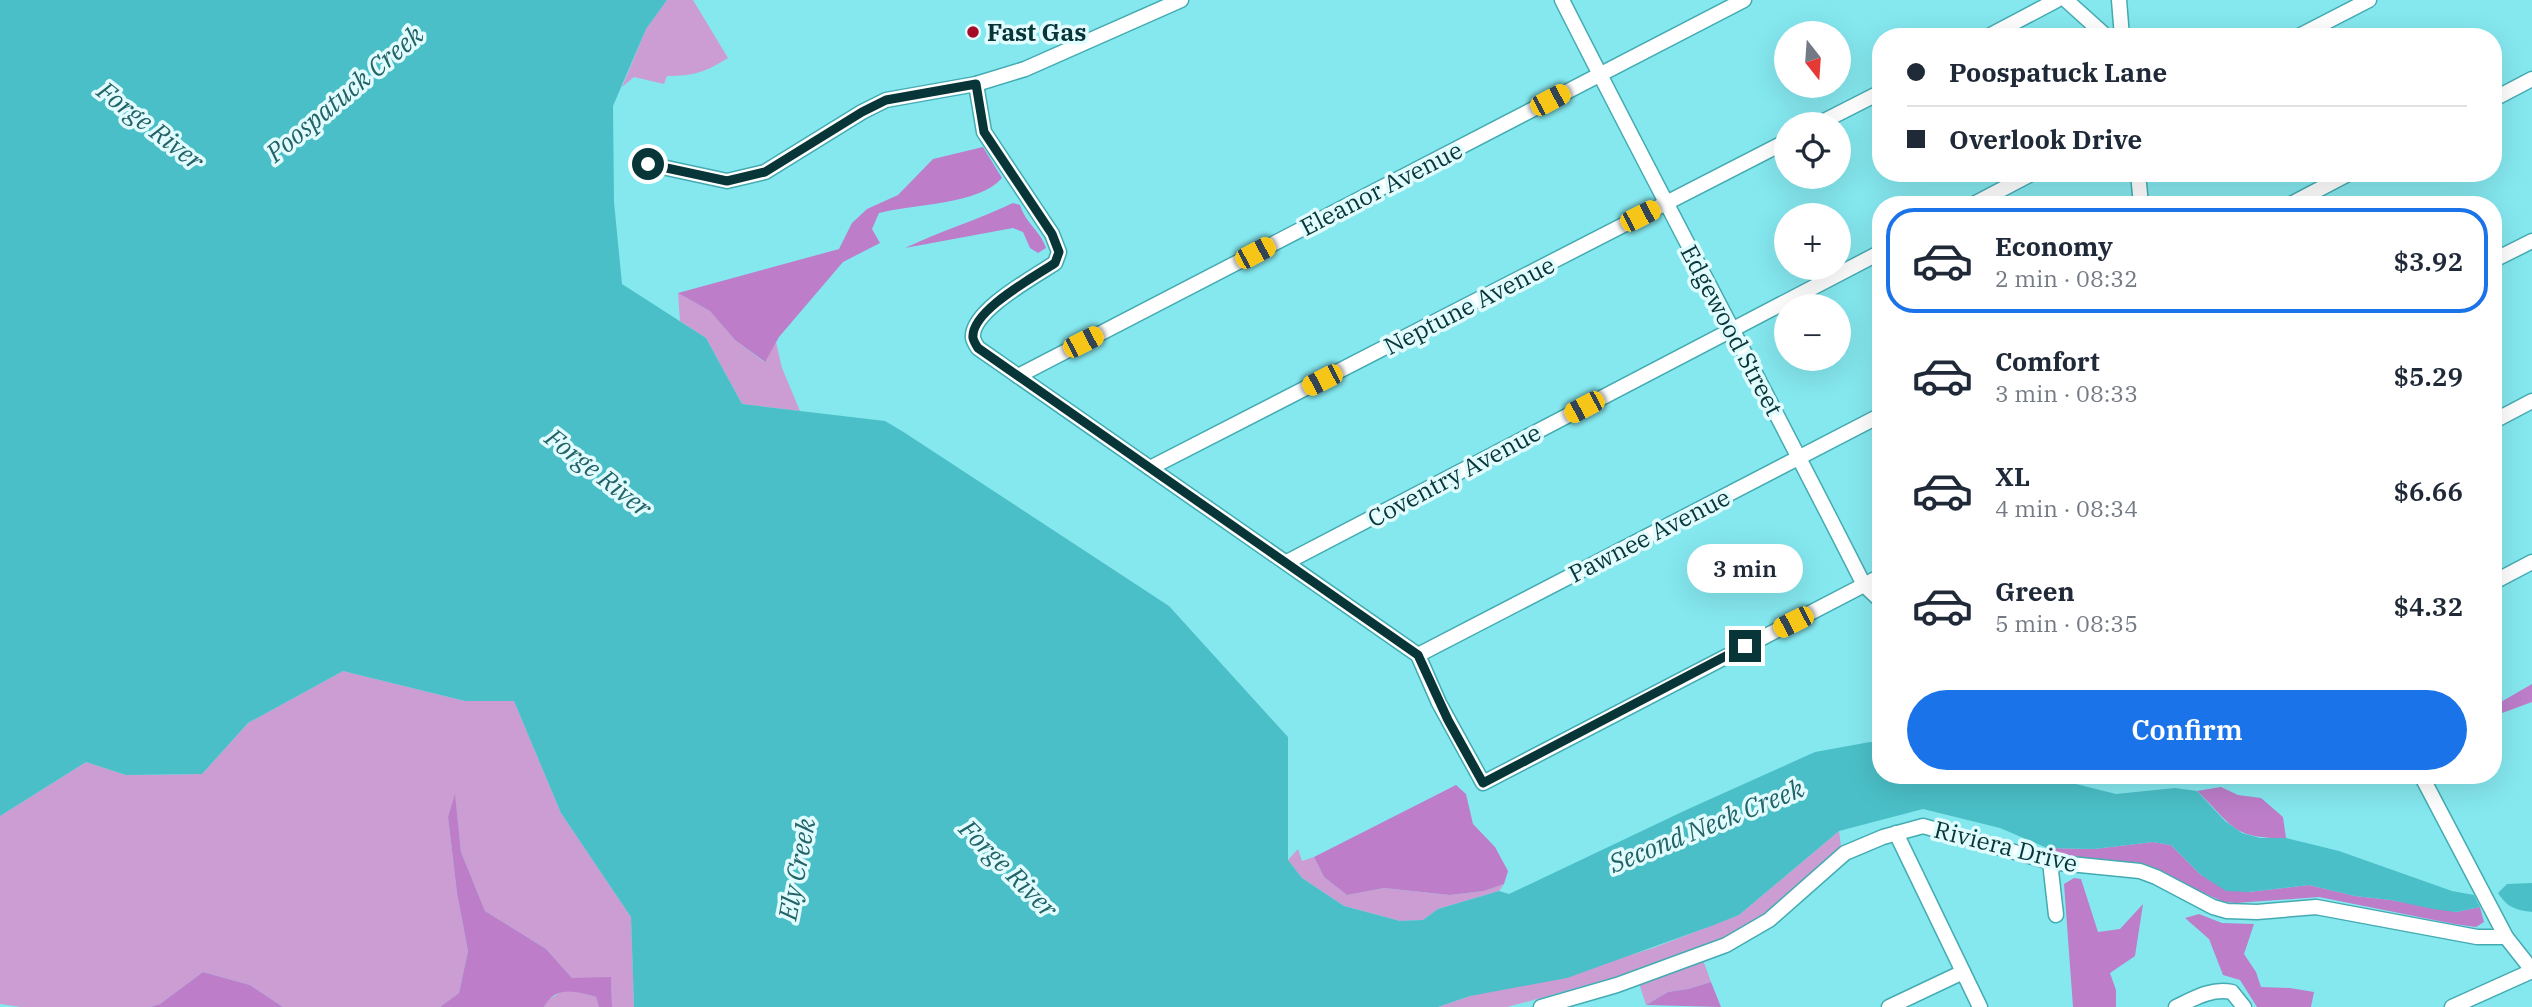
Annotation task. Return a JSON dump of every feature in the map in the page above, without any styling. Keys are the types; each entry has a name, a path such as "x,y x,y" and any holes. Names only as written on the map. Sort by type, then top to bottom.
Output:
{"street":[{"path":"648,164 727,181 765,172 886,100 976,84 1026,69 1181,0"},
{"name":"Edgewood Street","path":"1562,0 1665,204 1800,457 1864,584 1872,592"},
{"name":"Eleanor Avenue","path":"1018,376 1744,0"},
{"path":"2004,28 2057,0"},
{"path":"2066,0 2097,28"},
{"path":"2119,0 2121,28"},
{"path":"2315,28 2369,0"},
{"path":"2502,95 2532,79"},
{"path":"976,84 984,132 1052,234 1059,252 1055,263 988,309 975,328 973,338 978,348 1418,655 1448,720 1483,783 1872,580"},
{"path":"1842,112 1872,97"},
{"name":"Neptune Avenue","path":"1150,468 1774,148"},
{"path":"1989,196 2016,182"},
{"path":"2306,196 2333,182"},
{"path":"2502,256 2532,241"},
{"name":"Coventry Avenue","path":"1287,562 1872,257"},
{"path":"2502,417 2532,401"},
{"name":"Pawnee Avenue","path":"1418,655 1872,420"},
{"path":"2502,578 2532,562"},
{"path":"2426,784 2506,937 2532,970 2452,1007"},
{"name":"Riviera Drive","path":"1541,1007 1617,985 1726,946 1769,920 1845,853 1896,833 1923,826 2050,862 2140,872 2157,877 2213,907 2227,911 2257,912 2316,907 2477,937 2506,937"},
{"path":"1896,833 1980,1007"},
{"path":"2050,862 2056,915"},
{"path":"1889,1007 1963,972"},
{"path":"2176,1007 2208,992 2221,990 2232,992 2244,1007"}],"shaded area":[{"path":"667,0 693,0 728,58 699,72 667,76 664,84 634,77 622,87 646,29"},
{"path":"983,147 1002,178 992,187 962,199 879,213 872,229 880,243 843,262 779,337 765,362 735,340 710,311 678,293 839,249 852,223 867,209 898,195 933,159"},
{"path":"1013,203 1020,205 1046,248 1038,253 1030,248 1023,232 1013,228 905,248 986,215"},
{"path":"678,293 710,311 735,340 764,362 776,342 782,368 800,411 742,404 706,338 680,321"},
{"path":"343,671 465,701 514,701 561,813 631,917 634,1007 612,1007 611,978 572,978 546,949 485,911 461,852 455,796 448,817 457,893 468,951 459,993 440,1007 283,1007 250,985 203,972 160,1004 150,1007 21,1007 0,1004 0,816 86,762 126,775 202,774 248,723"},
{"path":"2532,684 2532,702 2502,713 2502,701"},
{"path":"1456,785 1466,794 1473,824 1495,847 1508,871 1504,884 1484,891 1450,895 1384,888 1347,895 1324,877 1314,857"},
{"path":"2221,787 2238,795 2261,798 2283,817 2286,838 2243,833 2226,821 2197,791"},
{"path":"455,794 461,852 485,911 546,949 572,978 611,977 612,1007 599,1007 596,997 567,992 554,995 544,1007 440,1007 459,993 468,951 457,893 448,817"},
{"path":"1839,831 1841,846 1764,916 1725,938 1623,975 1507,1007 1438,1007 1470,996 1608,962 1739,915"},
{"path":"2153,842 2171,845 2201,875 2248,892 2309,885 2355,896 2456,912 2480,907 2484,922 2476,927 2454,924 2319,897 2224,902 2143,866 2056,855 2047,848 2094,849"},
{"path":"1298,849 1302,861 1314,857 1324,877 1347,895 1384,888 1450,895 1484,891 1504,884 1499,891 1438,909 1423,920 1400,921 1344,906 1302,878 1288,860"},
{"path":"2074,878 2081,879 2098,932 2120,929 2143,904 2135,956 2110,973 2116,990 2116,1007 2073,1007 2064,884"},
{"path":"2199,914 2222,923 2254,924 2244,954 2256,972 2261,987 2314,992 2311,1007 2257,1007 2240,980 2223,975 2209,939 2185,918"},
{"path":"1703,960 1711,982 1668,992 1646,1005 1639,983"},
{"path":"203,972 250,985 283,1007 150,1007 160,1004"},
{"path":"1711,982 1721,1007 1646,1005 1668,992"},
{"path":"562,991 576,991 596,997 599,1007 544,1007 547,1001"}],"water":[{"path":"0,0 667,0 646,29 613,106 614,202 622,284 706,338 742,404 885,421 1169,606 1288,737 1288,860 1302,878 1344,906 1400,921 1423,920 1438,909 1499,891 1509,894 1815,752 1870,742 1872,784 2076,784 2116,794 2175,788 2197,791 2225,821 2242,833 2260,838 2286,838 2339,851 2452,891 2474,895 2480,907 2456,912 2355,896 2309,885 2248,892 2226,891 2201,875 2171,845 2153,842 2094,849 2047,848 2000,828 1923,809 1839,831 1739,915 1567,978 1470,996 1438,1007 634,1007 631,917 561,813 514,701 465,701 343,671 248,723 202,774 126,775 86,762 0,816"},
{"path":"2532,883 2532,912 2512,907 2498,893 2507,884"}],"place":[{"name":"Fast Gas","path":"973,32"}],"route":[{"path":"648,164 727,181 765,172 886,100 976,84 984,132 1052,234 1059,252 1055,263 988,309 975,328 973,338 978,348 1418,655 1439,703 1483,783 1745,646"}],"water label":[{"name":"Poospatuck Creek","path":"344,93"},
{"name":"Forge River","path":"151,125"},
{"name":"Forge River","path":"599,472"},
{"name":"Second Neck Creek","path":"1706,825"},
{"name":"Forge River","path":"1009,868"},
{"name":"Ely Creek","path":"796,869"}]}
